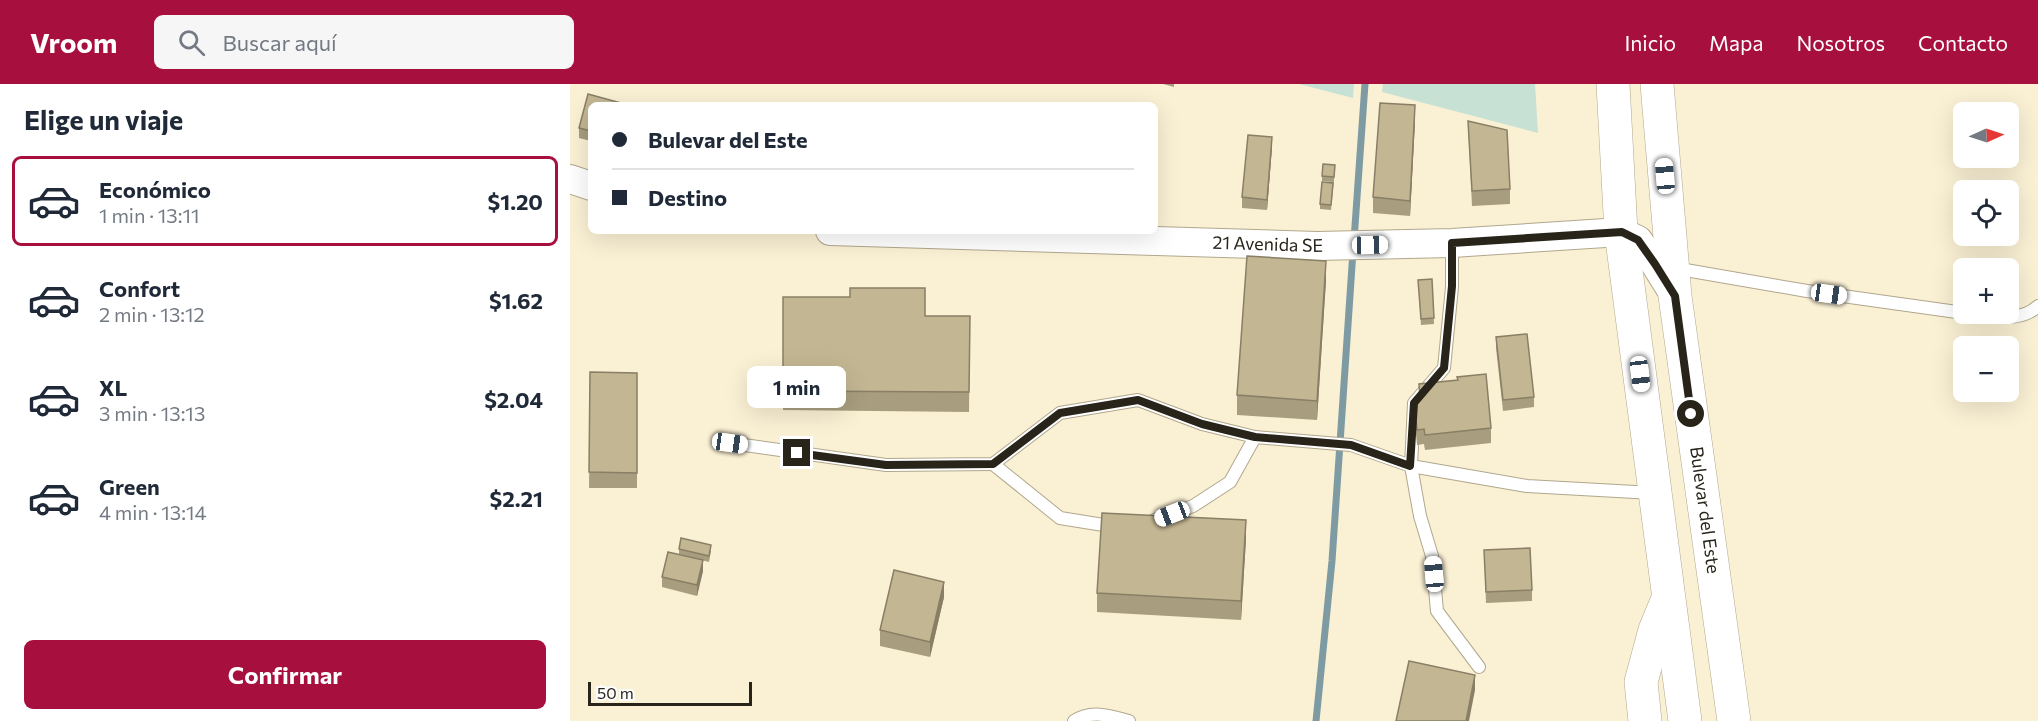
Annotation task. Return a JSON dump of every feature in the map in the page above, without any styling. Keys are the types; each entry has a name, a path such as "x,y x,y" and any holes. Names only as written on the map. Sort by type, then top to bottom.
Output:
{"highway":[{"path":"1613,84 1622,232 1685,721"},
{"name":"Bulevar del Este","path":"1657,84 1674,282 1734,721"},
{"path":"1645,721 1641,682 1655,630 1668,597"},
{"path":"1726,664 1752,721"}],"street":[{"path":"570,179 588,185"},
{"name":"21 Avenida SE","path":"927,234 1317,246 1452,243 1622,232"},
{"path":"1622,232 1638,240 1655,264 1674,282"}],"lane":[{"path":"1452,243 1452,286 1444,368 1414,403 1410,466 1420,516 1432,556 1437,611 1479,667"},
{"path":"1674,282 1807,291 1953,311"},
{"path":"2019,316 2038,306"},
{"path":"730,443 886,465 993,464 1060,413 1138,400 1202,424 1255,437 1351,445 1410,466 1527,486 1655,493"},
{"path":"993,464 1060,518 1135,528 1193,506 1230,482 1255,437"},
{"path":"1074,721 1082,716 1095,713 1129,721"}],"green space":[{"path":"1299,84 1354,84 1353,98"},
{"path":"1383,84 1535,84 1538,133 1382,92"}],"building":[{"path":"588,94 617,102 588,102 588,130 579,128"},
{"path":"1380,103 1415,105 1410,201 1373,197"},
{"path":"1468,121 1507,130 1510,189 1472,191"},
{"path":"1248,135 1272,137 1267,200 1242,197"},
{"path":"1323,164 1335,165 1334,177 1322,176"},
{"path":"1322,182 1333,183 1331,205 1320,204"},
{"path":"1247,256 1326,261 1317,401 1237,395"},
{"path":"1432,279 1434,318 1421,319 1418,280"},
{"path":"850,288 925,288 925,316 970,316 969,392 783,391 783,297 850,297"},
{"path":"1527,334 1534,397 1503,400 1496,337"},
{"path":"590,372 637,373 637,473 589,472"},
{"path":"1486,374 1491,428 1425,435 1424,429 1417,430 1414,399 1420,398 1419,384 1458,380 1457,377"},
{"path":"1102,513 1246,520 1241,601 1097,593"},
{"path":"681,538 711,545 709,556 679,549"},
{"path":"1530,548 1532,590 1486,592 1484,550"},
{"path":"668,552 703,560 697,585 662,577"},
{"path":"894,570 944,582 930,642 880,630"},
{"path":"1409,661 1475,675 1466,721 1396,721"}],"waterway":[{"path":"1354,240 1365,84"},
{"path":"1316,721 1332,561 1353,251"}],"route":[{"path":"797,453 886,465 993,464 1060,413 1138,400 1202,424 1255,437 1351,445 1410,466 1414,403 1444,368 1452,286 1452,243 1622,232 1638,240 1675,296 1691,414"}]}
